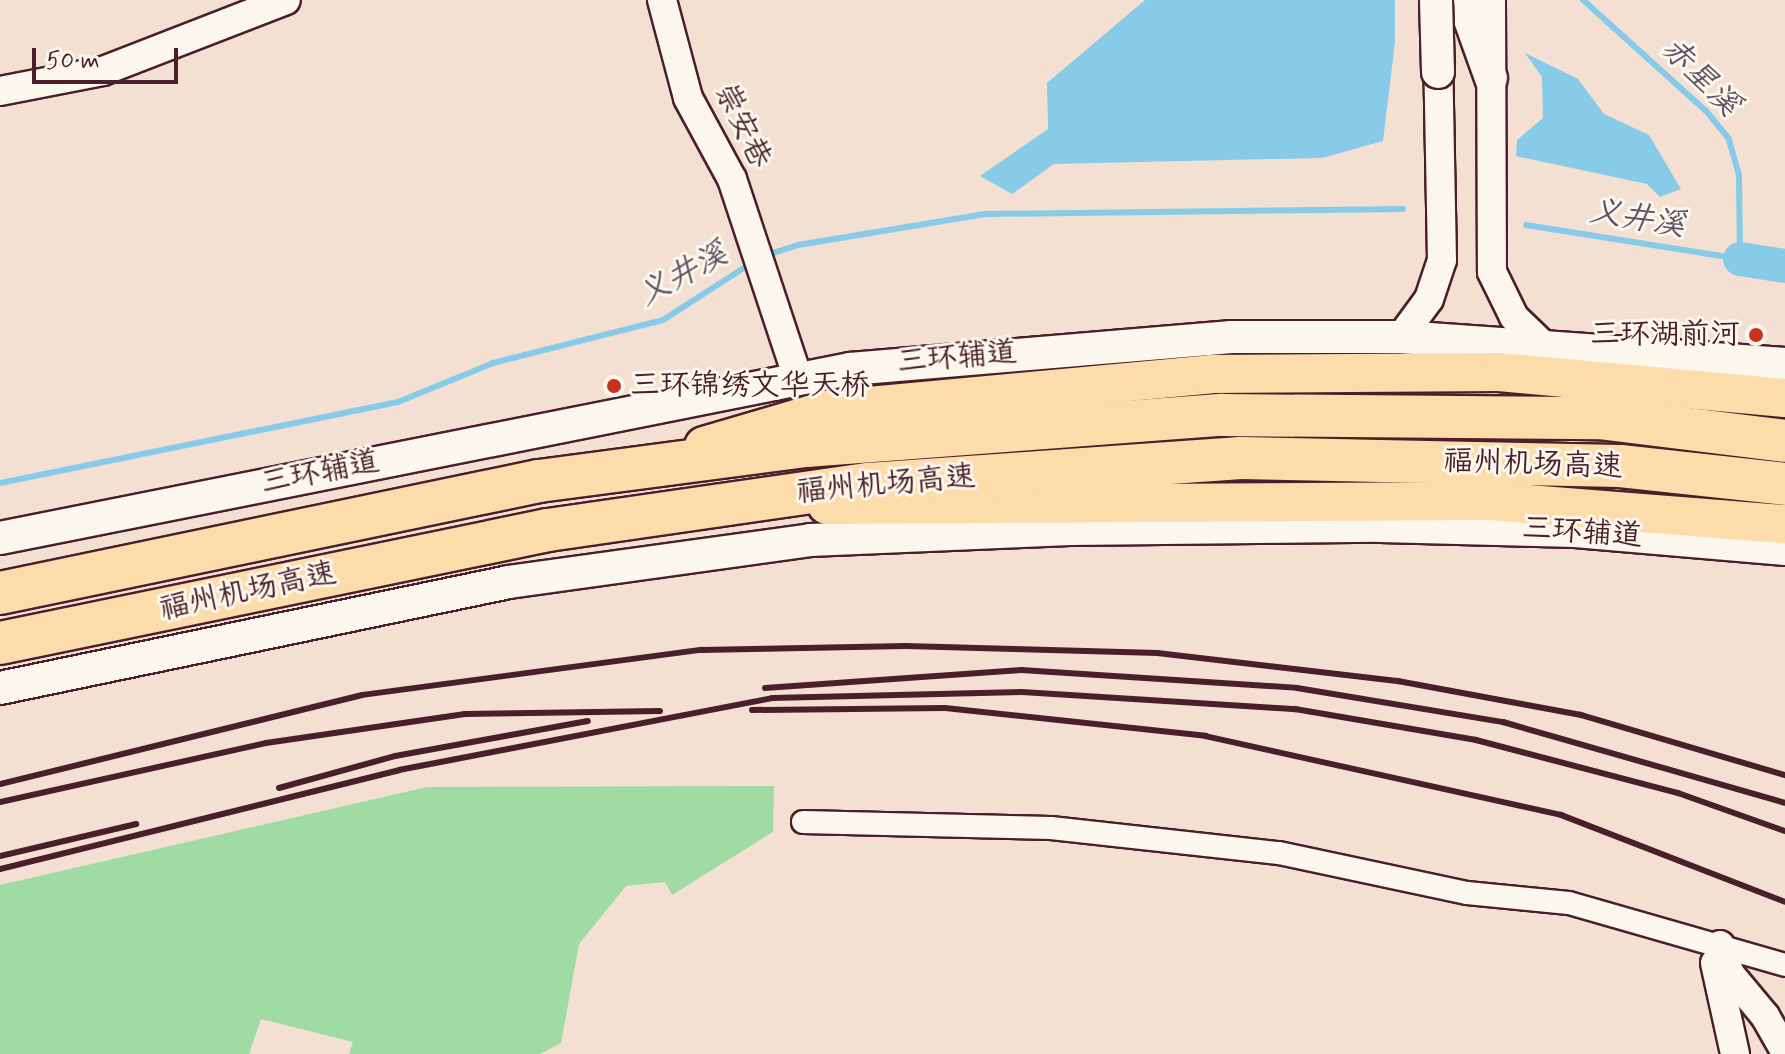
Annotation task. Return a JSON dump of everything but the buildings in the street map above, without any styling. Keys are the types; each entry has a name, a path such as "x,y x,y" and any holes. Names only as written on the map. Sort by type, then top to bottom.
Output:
{"highway":[{"path":"646,463 826,410 1211,374 1499,372 1785,398"},
{"name":"福州机场高速","path":"0,593 539,481 646,463 806,446 1223,415 1599,418 1785,441"},
{"name":"福州机场高速","path":"0,643 669,509 869,484 1241,458 1620,466 1785,484"},
{"path":"669,509 1490,501 1785,524"}],"main road":[{"path":"1437,0 1438,72"},
{"path":"1463,0 1491,78"},
{"name":"三环辅道","path":"0,538 850,369 1142,341 1401,337 1785,364"},
{"name":"三环辅道","path":"0,688 509,582 810,540 1070,529 1380,526 1575,531 1785,549"}],"street":[{"path":"0,91 103,71 286,0"},
{"name":"崇安巷","path":"662,0 688,98 728,168 798,379"},
{"path":"1491,0 1492,272 1503,301 1543,345"},
{"path":"1401,337 1437,284 1442,232 1438,72"},
{"path":"803,822 1051,828 1279,853 1467,893 1569,903 1785,965"},
{"path":"1714,944 1730,974 1765,1016 1785,1051"},
{"path":"1714,944 1735,1054"}],"green space":[{"path":"774,786 773,832 672,895 665,882 626,886 579,944 561,1043 540,1054 349,1054 353,1042 261,1019 249,1054 0,1054 0,885 427,787"}],"water":[{"path":"1145,0 1395,0 1395,42 1383,141 1322,158 1054,164 1012,194 980,176 1048,129 1047,83"},
{"path":"1525,53 1578,79 1604,114 1649,135 1681,189 1660,197 1647,184 1516,156 1517,140 1543,118 1542,77"}],"waterway":[{"name":"赤星溪","path":"1526,225 1740,259 1739,175 1729,139 1706,111 1583,0"},
{"name":"义井溪","path":"767,255 798,245 986,214 1403,209"},
{"path":"1740,259 1785,266"},
{"name":"义井溪","path":"0,483 398,402 493,363 663,320 750,264"}],"railway":[{"path":"0,784 362,695 701,650 906,646 1158,653 1398,681 1581,715 1785,775"},
{"path":"765,688 1021,670 1297,688 1503,722 1785,803"},
{"path":"0,869 399,770 772,698 1022,692 1295,709 1476,740 1678,793 1785,831"},
{"path":"752,710 945,708 1205,736 1561,815 1785,902"},
{"path":"0,802 266,743 465,714 660,711"},
{"path":"279,788 395,756 588,721"},
{"path":"0,856 136,824"}],"place":[{"name":"三环湖前河","path":"1756,335"},
{"name":"三环锦绣文华天桥","path":"614,386"}]}
